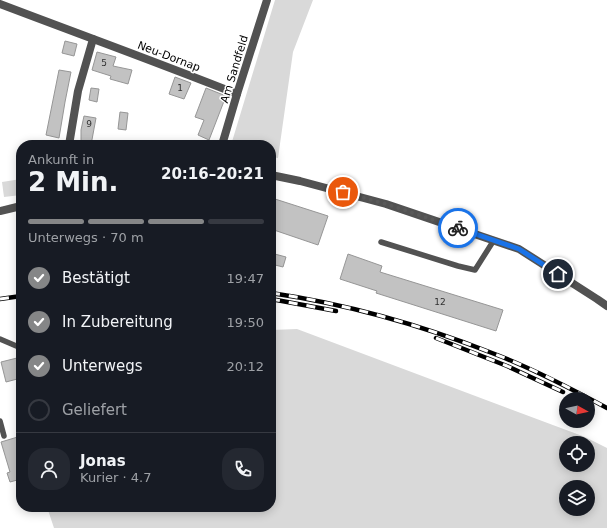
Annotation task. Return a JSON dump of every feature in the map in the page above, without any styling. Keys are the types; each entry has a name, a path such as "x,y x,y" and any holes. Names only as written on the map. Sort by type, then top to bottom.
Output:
{"street":[{"name":"Am Sandfeld","path":"223,140 267,0"},
{"name":"Neu-Dornap","path":"0,4 170,67 237,94"},
{"path":"70,140 78,91 93,39"},
{"path":"276,176 386,204 519,249 607,306"},
{"path":"0,211 16,207"}],"lane":[{"path":"381,242 475,270 494,240"},
{"path":"0,339 16,346"},
{"path":"0,421 4,436"}],"shaded area":[{"path":"275,0 313,0 293,52 278,158 276,158 276,140 233,140"},
{"path":"16,180 16,196 4,197 2,182"},
{"path":"297,329 582,436 559,436 559,472 595,472 595,442 607,448 607,528 54,528 49,512 276,512 276,330"}],"building":[{"path":"65,41 77,44 74,56 62,53"},
{"path":"97,52 116,57 113,66 132,70 128,84 110,79 111,76 92,70"},
{"path":"59,70 71,72 59,138 46,135"},
{"path":"175,77 191,83 184,99 169,94"},
{"path":"91,88 99,89 97,102 89,100"},
{"path":"206,88 226,96 209,140 198,135 204,120 195,117"},
{"path":"120,112 128,113 126,130 118,129"},
{"path":"84,116 96,118 92,140 81,140 81,130"},
{"path":"276,199 328,216 318,245 276,231"},
{"path":"276,254 286,257 283,267 276,265"},
{"path":"348,254 382,266 380,272 503,310 496,331 376,293 377,291 340,279"},
{"path":"16,358 16,379 6,382 1,362"},
{"path":"16,438 16,480 10,482 7,473 10,472 1,442"}],"railway":[{"path":"276,294 356,309 438,333 522,365 607,408"},
{"path":"0,299 16,297"},
{"path":"276,300 336,311"},
{"path":"436,338 507,366 563,392"}],"way so far":[{"path":"343,192 386,204 458,228"}],"route":[{"path":"458,228 519,249 558,274"}]}
